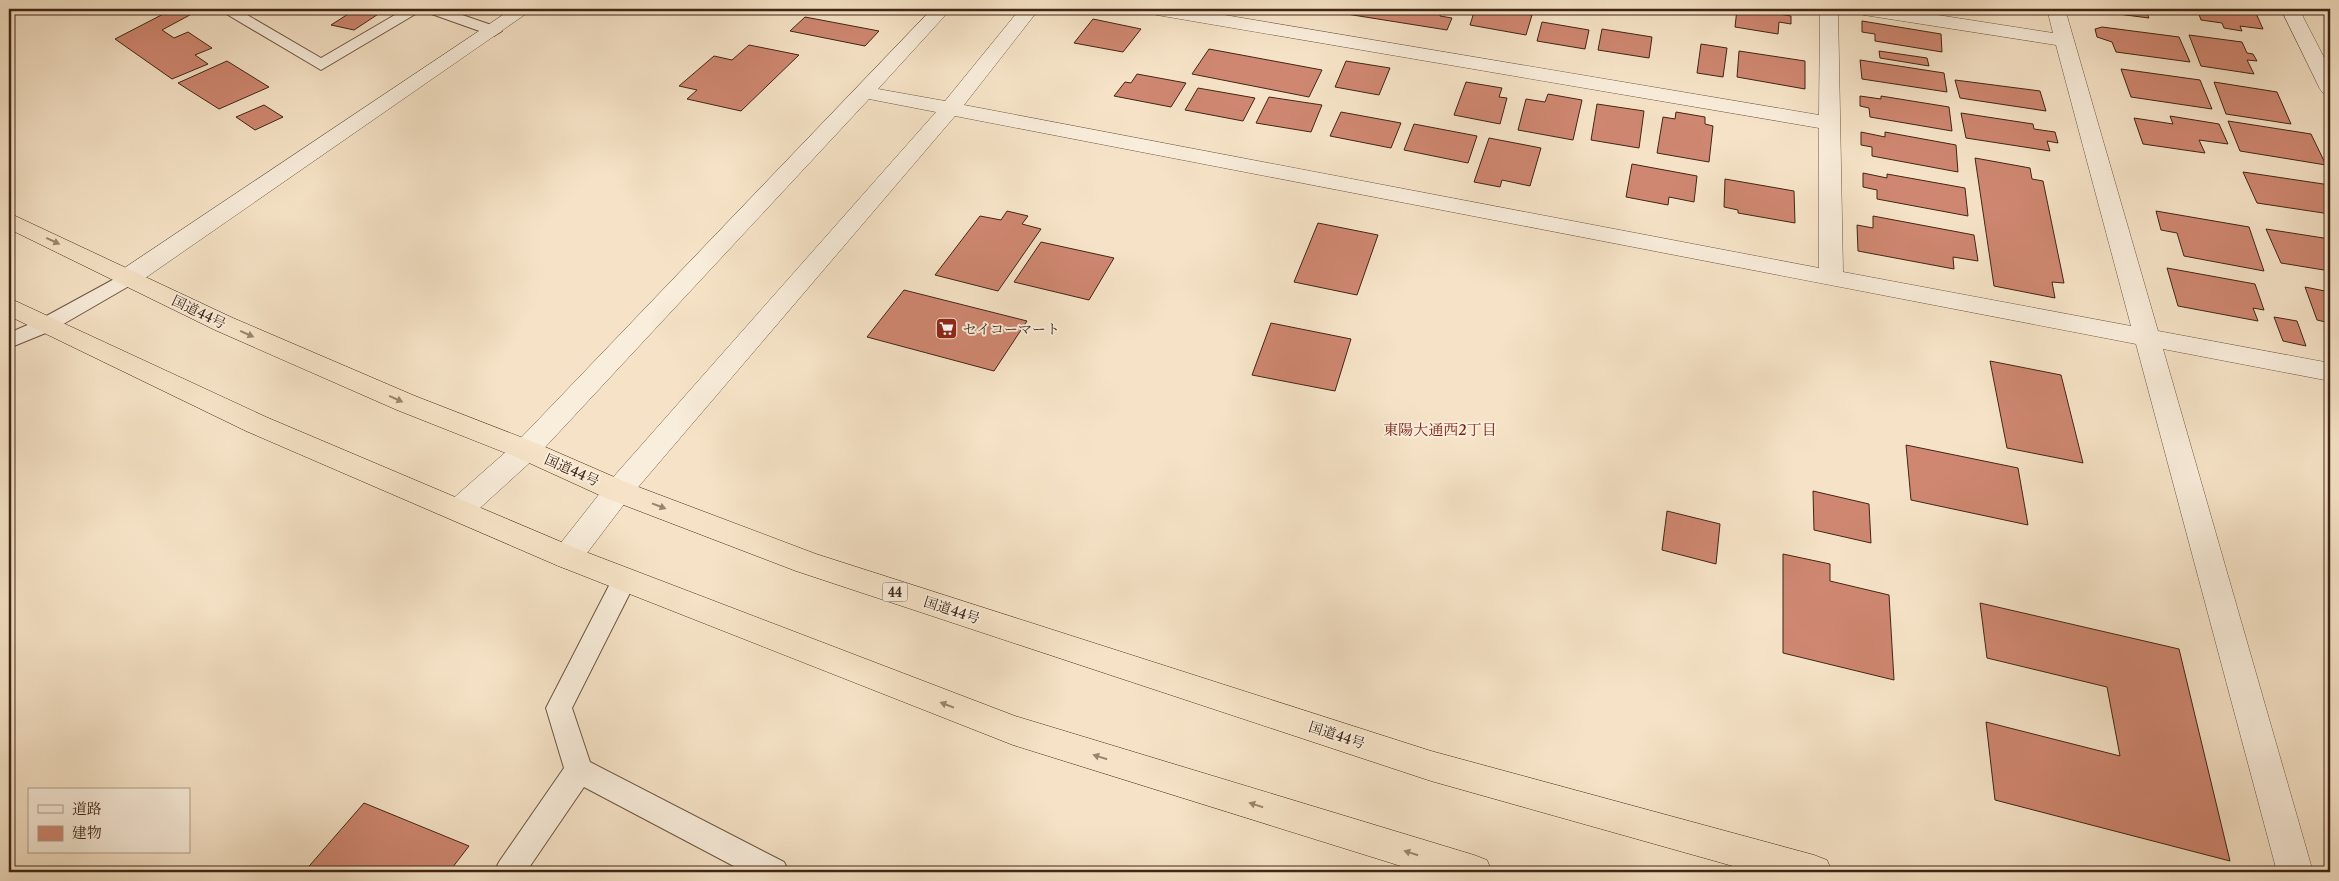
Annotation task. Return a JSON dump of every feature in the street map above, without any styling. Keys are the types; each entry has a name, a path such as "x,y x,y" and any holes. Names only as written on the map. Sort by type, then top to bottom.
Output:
{"highway":[{"name":"国道44号","path":"9,220 224,324 388,396 526,450 618,490 807,563 1431,766 1814,872"},
{"path":"9,306 256,424 567,557 1013,730 1474,872"}],"street":[{"path":"130,277 524,9"},
{"path":"459,510 526,450 942,9"},
{"path":"567,557 618,490 949,110 1030,9"},
{"path":"1158,9 1828,123"},
{"path":"1829,9 1828,123 1831,278"},
{"path":"1864,9 2063,40"},
{"path":"2056,9 2063,40 2296,872"},
{"path":"2290,9 2329,82"},
{"path":"864,92 949,110 2330,372"}],"lane":[{"path":"226,9 321,65 416,9"},
{"path":"431,9 494,30"},
{"path":"9,341 46,325 130,277"},
{"path":"624,579 560,708 579,770 774,872"},
{"path":"509,872 579,770"}],"building":[{"path":"173,9 199,10 162,30 174,38 188,32 212,48 195,55 208,64 172,79 115,39"},
{"path":"356,9 386,9 354,30 331,25"},
{"path":"1315,9 1442,9 1440,16 1452,18 1447,30"},
{"path":"1475,9 1494,9 1532,15 1526,35 1470,25"},
{"path":"1737,9 1779,9 1779,14 1791,16 1791,24 1779,22 1778,34 1735,27"},
{"path":"2101,9 2145,9 2149,18 2102,12"},
{"path":"2197,9 2255,11 2263,29 2240,26 2242,31 2224,28 2222,23 2201,20"},
{"path":"805,17 879,31 865,46 790,31"},
{"path":"1093,19 1141,29 1123,52 1074,43"},
{"path":"1862,21 1941,34 1942,52 1875,41 1875,34 1862,32"},
{"path":"1542,22 1589,30 1585,49 1537,41"},
{"path":"2102,27 2179,37 2190,62 2116,52 2112,42 2097,37 2095,29"},
{"path":"1602,29 1652,37 1649,58 1598,50"},
{"path":"2189,35 2242,42 2247,53 2253,54 2257,61 2247,60 2254,74 2201,66"},
{"path":"1701,44 1727,48 1723,77 1697,73"},
{"path":"749,45 799,55 741,111 687,99 697,90 679,86 714,56 732,60"},
{"path":"1209,49 1322,70 1309,97 1192,74"},
{"path":"1739,51 1805,61 1805,89 1737,77"},
{"path":"1879,51 1927,58 1929,66 1880,58"},
{"path":"1860,60 1944,73 1947,92 1862,79"},
{"path":"227,61 269,87 219,109 178,83"},
{"path":"1346,61 1390,68 1379,95 1335,87"},
{"path":"2121,69 2200,80 2212,109 2131,97"},
{"path":"1137,74 1186,83 1171,107 1114,96 1125,82 1131,83"},
{"path":"1955,80 2040,91 2046,111 1960,98"},
{"path":"1466,82 1502,88 1499,97 1507,98 1500,124 1454,115"},
{"path":"2214,82 2277,92 2291,124 2226,114"},
{"path":"1198,88 1255,98 1243,121 1185,110"},
{"path":"1548,94 1582,100 1573,140 1518,130 1526,99 1545,102"},
{"path":"1860,96 1881,99 1881,96 1949,107 1952,131 1870,117 1869,108 1860,106"},
{"path":"1269,97 1322,105 1311,132 1256,123"},
{"path":"1597,104 1644,111 1639,148 1591,140"},
{"path":"264,105 283,117 255,130 236,117"},
{"path":"1341,112 1401,123 1391,148 1330,136"},
{"path":"1676,112 1705,117 1705,124 1713,126 1709,162 1657,153 1663,117 1675,119"},
{"path":"1961,113 2033,124 2034,129 2055,132 2058,143 2047,141 2050,151 1966,138"},
{"path":"2170,116 2219,124 2228,144 2199,140 2205,153 2143,144 2134,118 2173,124"},
{"path":"2228,121 2311,134 2326,165 2240,151"},
{"path":"1414,124 1477,136 1468,163 1404,150"},
{"path":"1861,132 1885,137 1885,132 1956,145 1958,172 1872,156 1872,147 1861,145"},
{"path":"1489,138 1541,148 1530,186 1502,180 1500,187 1474,182"},
{"path":"1975,158 2030,168 2032,179 2043,181 2064,283 2052,282 2055,298 1994,286"},
{"path":"1632,164 1697,176 1694,202 1669,197 1668,205 1626,197"},
{"path":"2243,172 2330,185 2330,214 2257,203"},
{"path":"1863,173 1887,178 1887,174 1965,188 1968,216 1877,199 1877,190 1863,187"},
{"path":"1725,179 1794,191 1795,223 1738,213 1738,210 1724,207"},
{"path":"1007,211 1028,216 1022,224 1041,229 998,291 935,275 980,216 1001,220"},
{"path":"2156,211 2249,227 2264,271 2184,256 2177,233 2161,230"},
{"path":"1873,216 1974,235 1978,261 1953,257 1954,269 1858,251 1857,225 1873,228"},
{"path":"1318,223 1378,235 1357,295 1294,282"},
{"path":"2266,229 2330,239 2330,271 2281,263"},
{"path":"1041,242 1114,258 1089,300 1014,282"},
{"path":"2167,268 2255,284 2264,310 2253,308 2258,321 2178,306"},
{"path":"2305,287 2330,292 2330,323 2317,320"},
{"name":"セイコーマート","path":"904,290 1027,321 994,371 867,337"},
{"path":"2274,317 2297,321 2306,346 2283,341"},
{"path":"1271,323 1351,339 1335,391 1252,375"},
{"path":"1990,361 2061,375 2083,463 2007,448"},
{"path":"1906,445 2018,468 2028,525 1911,500"},
{"path":"1813,491 1869,504 1871,543 1814,530"},
{"path":"1667,511 1720,524 1716,564 1662,550"},
{"path":"1783,554 1830,564 1830,581 1889,595 1894,680 1783,653"},
{"path":"1980,603 2179,649 2230,861 1995,800 1986,722 2120,756 2107,687 1987,658"},
{"path":"364,803 469,846 449,872 304,872"}],"place":[{"name":"セイコーマート","path":"947,329"}],"district":[{"name":"東陽大通西2丁目","path":"1440,429"}]}
